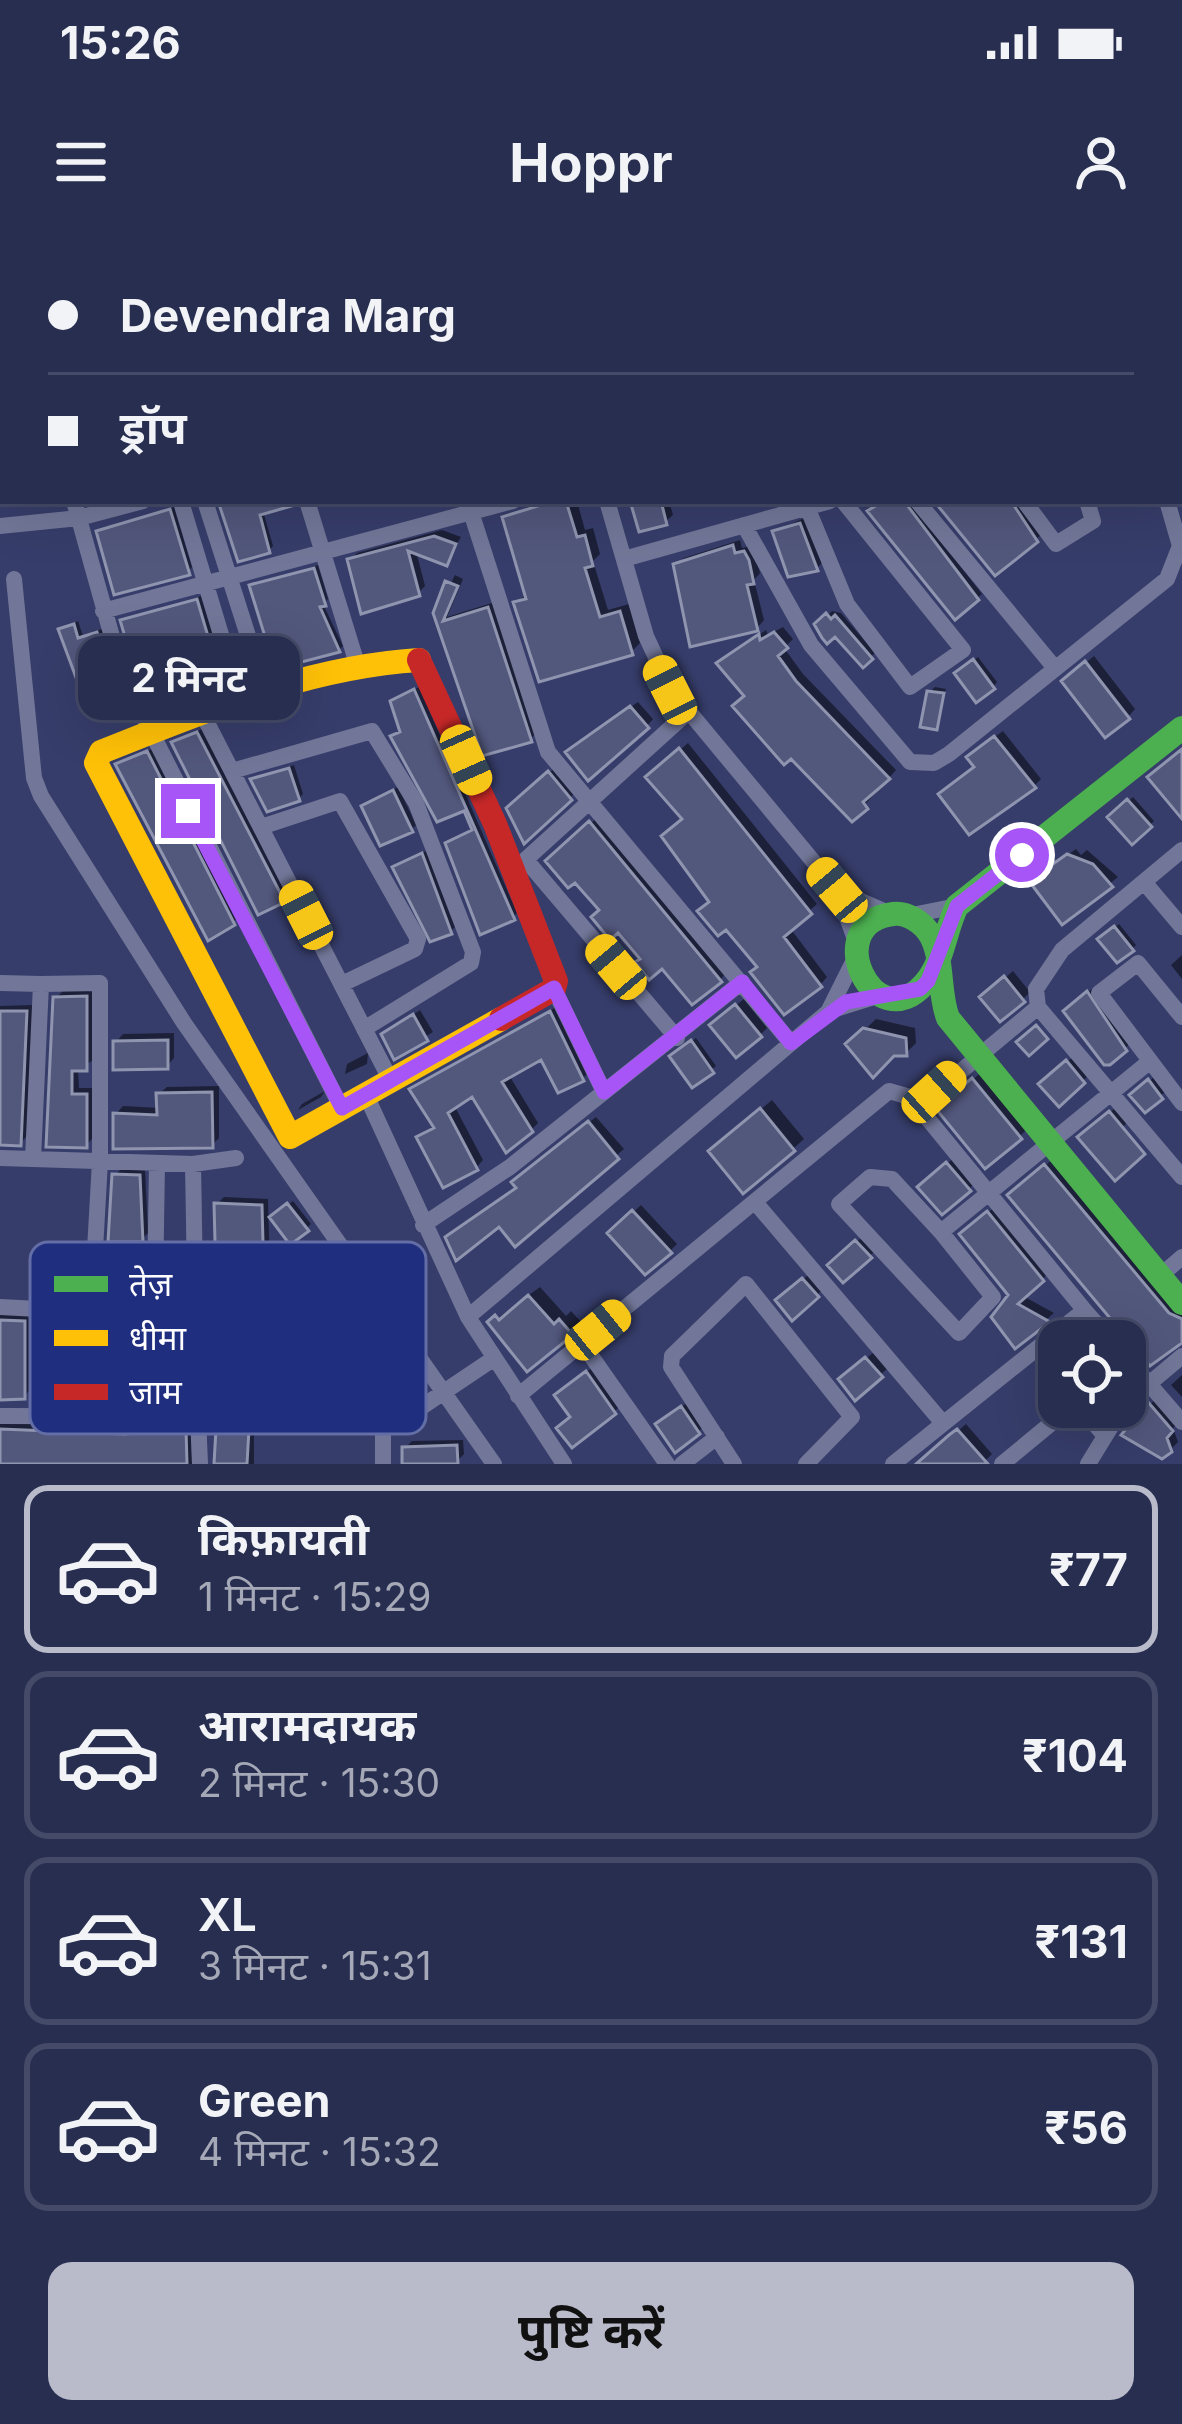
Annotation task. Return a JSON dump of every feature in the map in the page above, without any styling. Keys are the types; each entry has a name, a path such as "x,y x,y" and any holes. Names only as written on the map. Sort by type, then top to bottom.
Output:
{"street":[{"path":"0,526 121,504"},
{"path":"207,504 266,692"},
{"path":"308,504 358,667"},
{"path":"103,611 502,504"},
{"path":"608,504 646,636 687,713 837,890 862,981 881,994"},
{"path":"624,559 818,504"},
{"path":"807,507 847,604 910,687 963,650 845,504"},
{"path":"919,504 1054,667"},
{"path":"1026,504 1056,544 1093,521 1088,504"},
{"path":"744,525 811,645 910,762 934,763 1174,571 1180,546 1168,504"},
{"path":"182,506 241,700"},
{"path":"77,510 123,676 342,1108"},
{"path":"471,512 548,752 791,1043"},
{"path":"14,579 34,778 41,796 184,1023 338,1242"},
{"path":"554,988 290,1136 96,767 98,757 150,733 266,692 358,667 422,662 519,865 556,981 554,988 604,1092"},
{"path":"202,713 391,1081"},
{"path":"519,865 687,713"},
{"path":"829,1011 870,923 957,906 1182,728"},
{"path":"232,771 372,731 416,802 473,952 471,963 364,1029"},
{"path":"261,827 340,801 418,940 415,949 341,984"},
{"path":"1182,850 1062,950 1036,989 1039,1007 1182,1175"},
{"path":"519,865 677,1038"},
{"path":"1144,882 1182,927"},
{"path":"837,890 929,932 936,958 936,989 948,1018 1182,1303"},
{"path":"909,995 928,981 957,906"},
{"path":"1182,1017 1138,963 1099,993 1182,1103"},
{"path":"0,983 96,982 103,988 94,1242"},
{"path":"423,1225 510,1167 742,982"},
{"path":"33,1159 41,984"},
{"path":"468,1317 829,1011 881,994 909,995 948,1018"},
{"path":"918,1107 976,1053 1039,1007"},
{"path":"941,1232 1149,1062"},
{"path":"518,1396 889,1090 903,1092 918,1107 1093,1320"},
{"path":"366,1096 468,1317 564,1464"},
{"path":"0,1158 193,1164 236,1158"},
{"path":"156,1242 157,1163"},
{"path":"193,1164 194,1242"},
{"path":"871,1177 892,1179 941,1232 993,1297 959,1333 838,1204 871,1177"},
{"path":"755,1202 943,1422"},
{"path":"1160,1276 1182,1257"},
{"path":"734,1464 671,1366 672,1356 746,1284 852,1417 806,1464"},
{"path":"0,1307 30,1309"},
{"path":"893,1464 1086,1312"},
{"path":"582,1343 667,1464"},
{"path":"1146,1387 1182,1356"},
{"path":"426,1404 493,1359"},
{"path":"426,1367 494,1464"},
{"path":"1146,1380 1182,1423"},
{"path":"0,1416 30,1417"},
{"path":"1002,1464 1049,1428"},
{"path":"1097,1428 1105,1436"},
{"path":"1088,1464 1110,1428"},
{"path":"199,1434 200,1464"},
{"path":"682,1464 717,1437"}],"building":[{"path":"219,504 295,504 260,515 270,553 238,562"},
{"path":"544,504 567,504 577,537 585,535 593,566 585,568 600,617 620,611 633,655 539,682 513,602 526,599 502,517"},
{"path":"631,504 662,504 667,525 639,532"},
{"path":"879,504 906,504 979,600 955,620 867,511"},
{"path":"936,504 1013,504 1038,542 995,576"},
{"path":"170,509 190,575 114,595 96,531"},
{"path":"800,523 818,571 788,577 772,531"},
{"path":"434,536 456,544 447,566 408,551 420,596 361,614 347,559"},
{"path":"733,545 735,553 744,551 749,560 754,584 747,585 758,631 690,647 673,564"},
{"path":"314,568 326,606 320,607 340,652 275,669 249,585"},
{"path":"445,581 458,586 443,621 488,607 532,742 482,756 433,613"},
{"path":"197,599 223,687 156,712 135,671 120,620"},
{"path":"826,613 831,619 835,615 873,659 863,668 835,637 827,644 822,638 814,624"},
{"path":"74,624 78,638 97,632 118,695 84,699 58,629"},
{"path":"774,632 788,648 778,656 796,681 890,779 863,802 868,809 852,822 791,759 784,765 732,706 744,696 716,663 759,634 760,640"},
{"path":"973,659 995,689 976,703 954,673"},
{"path":"1085,661 1130,719 1105,738 1061,681"},
{"path":"414,689 515,920 480,935 445,843 472,830 464,811 437,822 390,736 400,732 390,701"},
{"path":"927,691 944,693 937,730 920,727"},
{"path":"630,706 649,728 588,781 565,752"},
{"path":"197,732 285,902 258,915 171,742"},
{"path":"994,736 1036,788 969,835 938,794 974,767 966,757"},
{"path":"679,748 812,914 784,937 822,987 784,1015 750,972 757,967 726,930 718,936 697,911 709,902 661,836 682,819 645,777"},
{"path":"1182,749 1182,819 1147,777"},
{"path":"147,751 235,925 208,941 115,764"},
{"path":"289,768 300,801 267,812 250,779"},
{"path":"548,771 572,800 524,844 506,808"},
{"path":"393,790 413,832 380,846 361,806"},
{"path":"1127,799 1152,827 1132,845 1107,817"},
{"path":"589,821 722,982 692,1005 662,969 649,980 635,962 640,959 618,933 610,940 591,917 599,910 575,883 568,888 545,861"},
{"path":"422,853 452,934 430,942 392,867"},
{"path":"1067,854 1093,864 1113,887 1062,925 1029,881"},
{"path":"1114,926 1134,951 1117,963 1097,939"},
{"path":"1004,976 1025,1002 1000,1022 979,997"},
{"path":"1087,991 1127,1051 1110,1065 1104,1065 1063,1011"},
{"path":"87,996 87,1071 72,1071 72,1094 87,1094 87,1148 46,1147 53,997"},
{"path":"735,1004 762,1037 736,1058 709,1025"},
{"path":"0,1011 27,1011 21,1146 0,1145"},
{"path":"550,1011 584,1081 558,1093 541,1060 502,1082 533,1132 506,1153 472,1097 448,1113 478,1170 443,1188 416,1137 434,1128 409,1089"},
{"path":"413,1014 428,1041 394,1060 381,1034"},
{"path":"1036,1025 1048,1039 1029,1056 1016,1042"},
{"path":"863,1028 906,1038 907,1056 894,1056 873,1078 845,1044"},
{"path":"168,1040 168,1069 113,1070 113,1041"},
{"path":"691,1040 714,1073 692,1088 669,1056"},
{"path":"1066,1060 1085,1083 1059,1107 1038,1084"},
{"path":"972,1078 1022,1139 985,1169 936,1109"},
{"path":"1148,1079 1163,1099 1145,1113 1129,1095"},
{"path":"212,1092 213,1148 113,1149 113,1113 157,1115 156,1093"},
{"path":"760,1108 795,1151 743,1194 708,1151"},
{"path":"1109,1111 1145,1154 1115,1181 1077,1137"},
{"path":"588,1121 619,1159 515,1247 499,1227 456,1261 445,1237 516,1188 511,1182"},
{"path":"946,1162 971,1191 942,1215 917,1187"},
{"path":"1044,1164 1169,1313 1182,1319 1182,1343 1150,1366 1146,1320 1112,1320 1007,1195"},
{"path":"112,1174 140,1175 143,1242 108,1242"},
{"path":"214,1203 262,1205 263,1242 215,1242"},
{"path":"287,1203 309,1231 288,1242 269,1217"},
{"path":"632,1210 672,1253 645,1275 607,1233"},
{"path":"987,1211 1044,1281 1018,1304 1046,1320 1038,1320 1038,1331 1015,1349 991,1317 1008,1295 959,1234"},
{"path":"855,1240 872,1258 843,1283 827,1265"},
{"path":"802,1278 819,1297 792,1321 775,1300"},
{"path":"528,1295 554,1324 559,1319 573,1335 527,1372 487,1322 495,1315 499,1320"},
{"path":"0,1320 25,1321 25,1399 0,1400"},
{"path":"865,1357 883,1377 855,1401 838,1379"},
{"path":"586,1371 616,1414 572,1448 556,1428 570,1417 554,1395"},
{"path":"1146,1404 1173,1431 1167,1438 1172,1452 1162,1459 1121,1435 1127,1428 1146,1428"},
{"path":"681,1406 700,1434 675,1453 655,1424"},
{"path":"0,1429 30,1430 30,1434 186,1434 187,1464 0,1464"},
{"path":"957,1429 988,1464 916,1464 949,1435"},
{"path":"216,1434 249,1434 247,1464 214,1464"},
{"path":"457,1445 458,1464 402,1464 402,1447"}],"traffic: fast":[{"path":"1182,728 957,906 940,956 936,966 931,975 906,997 888,998 873,989 857,955 859,937 871,922 898,914 924,927 938,956 939,966 943,998 948,1018 1182,1303"}],"traffic: slow":[{"path":"419,660 336,672 257,693 101,752 96,763 290,1137 501,1019"}],"traffic: jam":[{"path":"419,660 495,824 556,981 554,989 501,1019"}],"route":[{"path":"188,811 342,1108 549,995 554,988 604,1092 742,982 791,1043 846,1002 881,994 909,995 920,989 928,981 957,906 1022,855"}]}
